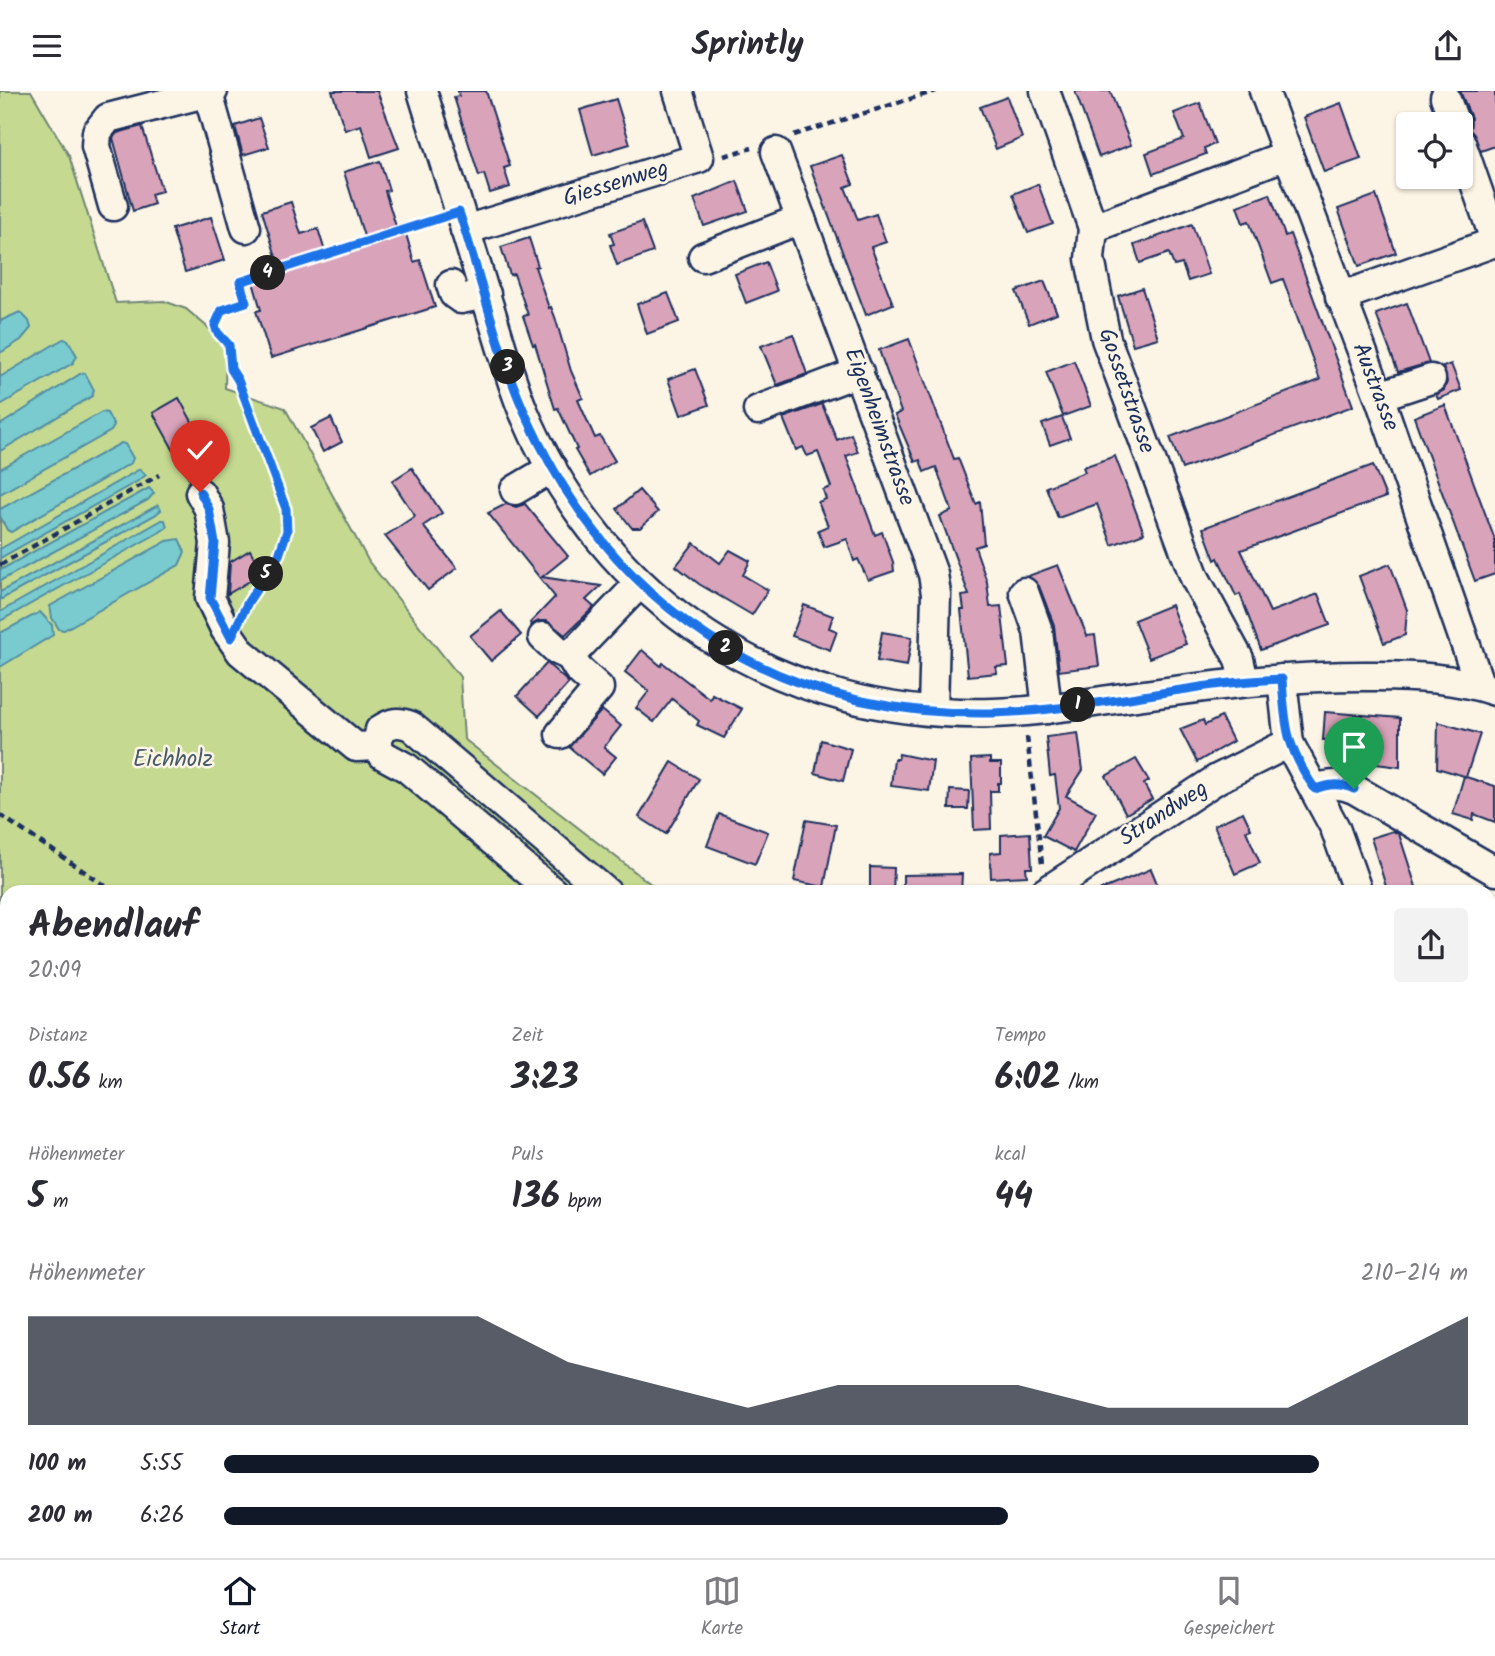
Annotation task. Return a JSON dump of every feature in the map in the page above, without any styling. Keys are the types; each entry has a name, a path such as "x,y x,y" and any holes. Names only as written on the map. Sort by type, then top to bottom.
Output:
{"street":[{"path":"422,91 522,407 552,468 596,535 639,584 686,622 745,660 819,688 861,700 933,711 982,713 1036,710 1244,681 1344,675 1442,679 1487,689"},
{"name":"Giessenweg","path":"462,221 699,158 678,91"},
{"name":"Gossetstrasse","path":"1045,91 1093,228 1090,258 1106,339 1195,578 1239,659 1244,681"},
{"name":"Austrasse","path":"1265,91 1487,689"},
{"path":"113,206 96,146 97,132 108,118 188,95 210,92 246,228"},
{"path":"1445,97 1451,112"},
{"name":"Eigenheimstrasse","path":"774,145 935,583 933,711"},
{"path":"1093,228 1287,155"},
{"path":"1340,297 1495,241 1473,178"},
{"path":"703,257 801,219"},
{"path":"451,285 454,294 461,299 486,294"},
{"path":"758,410 859,372"},
{"path":"1379,396 1431,379"},
{"path":"515,489 552,468"},
{"path":"200,492 209,509 215,543 210,598 231,638 241,652 356,747 377,747"},
{"path":"570,656 639,584"},
{"path":"1024,592 1038,631 1036,710"},
{"path":"543,637 557,650 570,656 578,669 599,688 560,734"},
{"path":"1282,679 1289,743 1315,789 1345,852 1355,885"},
{"path":"545,885 407,768 383,755 377,747 380,730 391,723 401,722 411,726 598,885"},
{"name":"Strandweg","path":"1056,885 1217,779 1289,743"},
{"path":"1315,789 1328,784 1354,789 1495,871"}],"path":[{"path":"699,158 720,158 774,145 936,91"},
{"path":"231,638 248,602 279,555 287,531 286,509 238,380 231,369 229,345 217,332 215,325 222,310 246,302 240,282 462,221"},
{"path":"0,565 159,475"},
{"path":"1036,710 1045,885"},
{"path":"0,815 104,885"}],"green space":[{"name":"Eichholz","path":"0,91 31,91 69,156 116,303 164,301 186,309 226,346 225,388 285,408 369,562 460,677 464,739 652,885 0,885"}],"water":[{"path":"20,312 29,321 31,328 21,340 0,353 0,321"},
{"path":"63,339 68,340 77,356 73,363 0,405 0,377"},
{"path":"85,373 94,390 92,396 0,451 0,425"},
{"path":"102,412 107,413 114,426 111,431 0,494 0,469"},
{"path":"121,443 125,444 133,458 131,463 11,532 7,530 0,516 0,509"},
{"path":"140,469 146,475 138,481 0,558 0,549"},
{"path":"149,488 154,493 148,500 0,581 0,570"},
{"path":"158,505 161,510 155,515 0,600 0,592"},
{"path":"165,520 167,527 160,532 0,621 0,612"},
{"path":"179,539 185,552 179,565 64,630 59,629 52,618 50,606 167,541"},
{"path":"40,612 52,625 53,635 0,667 0,633"}],"building":[{"path":"332,91 377,91 399,148 371,157 361,125 345,130"},
{"path":"458,91 486,91 510,166 504,168 510,187 490,193 484,174 479,176 454,97 459,96"},
{"path":"1075,91 1110,91 1131,145 1099,157"},
{"path":"1460,91 1495,91 1495,146 1481,151 1473,136 1473,112 1469,112"},
{"path":"1007,97 1022,138 996,149 980,107"},
{"path":"616,99 630,144 593,155 580,110"},
{"path":"1200,103 1215,144 1204,148 1206,154 1153,174 1146,153 1184,139 1174,113"},
{"path":"1341,103 1361,159 1324,172 1304,117"},
{"path":"259,118 269,147 243,155 235,126"},
{"path":"142,126 162,191 151,194 154,204 133,211 113,138 117,133"},
{"path":"842,155 853,184 845,187 858,220 876,214 886,242 871,247 893,304 866,315 810,166"},
{"path":"380,161 389,190 385,191 399,236 406,234 414,262 420,260 435,307 271,358 256,311 261,310 253,282 281,273 262,211 291,202 301,234 318,229 327,258 367,246 344,172"},
{"path":"737,181 748,211 704,226 694,199"},
{"path":"1038,184 1053,224 1028,233 1013,194"},
{"path":"1270,194 1285,236 1290,234 1353,406 1182,469 1170,437 1320,380 1283,279 1272,283 1249,221 1243,223 1237,206"},
{"path":"1376,195 1396,253 1359,266 1338,209"},
{"path":"211,217 225,260 185,272 172,229"},
{"path":"642,222 653,252 617,265 610,245 614,244 610,233"},
{"path":"1192,224 1209,274 1188,281 1182,264 1174,266 1169,253 1140,263 1134,245"},
{"path":"529,238 538,266 535,267 583,398 578,400 595,438 600,436 615,461 590,476 575,450 577,449 558,408 555,409 535,344 533,345 523,316 528,315 514,274 510,275 501,247"},
{"path":"766,262 777,291 746,303 735,274"},
{"path":"1044,281 1057,313 1029,324 1016,291"},
{"path":"1142,288 1158,338 1133,345 1118,296"},
{"path":"668,293 679,322 647,334 637,304"},
{"path":"1407,303 1429,363 1398,372 1376,314"},
{"path":"793,334 807,374 777,385 761,346"},
{"path":"909,339 954,459 958,458 976,504 980,502 984,544 975,547 987,582 990,607 1001,606 1008,666 996,667 997,673 968,676 961,610 964,610 962,596 969,595 940,516 952,511 936,467 924,472 920,460 915,462 895,415 901,412 879,350"},
{"path":"1074,361 1091,406 1063,416 1046,372"},
{"path":"1451,364 1461,390 1438,399 1436,395 1444,390 1447,382 1443,367"},
{"path":"695,369 709,405 681,415 668,379"},
{"path":"179,398 217,467 190,480 153,413"},
{"path":"822,404 837,440 851,434 858,452 846,456 875,535 882,532 893,562 894,571 868,580 858,559 854,561 847,539 824,547 818,530 828,526 818,502 826,499 823,490 831,487 818,452 807,456 803,447 796,450 783,418"},
{"path":"1445,405 1495,540 1495,574 1475,581 1414,417"},
{"path":"1062,417 1070,438 1050,445 1042,424"},
{"path":"331,418 342,442 323,452 311,428"},
{"path":"1115,456 1144,533 1112,545 1097,504 1058,518 1046,487 1085,472 1083,467"},
{"path":"1373,465 1386,497 1241,550 1270,612 1318,594 1330,625 1261,650 1240,594 1236,596 1218,558 1215,560 1203,528"},
{"path":"412,468 442,513 423,526 457,568 428,590 385,536 415,516 392,481"},
{"path":"639,490 658,512 640,528 632,528 617,509"},
{"path":"506,504 516,507 525,504 568,556 542,577 601,586 586,600 594,607 565,635 547,621 531,625 530,623 555,597 488,513"},
{"path":"694,543 720,563 730,550 750,561 743,575 768,590 752,615 699,584 676,566"},
{"path":"250,550 263,573 228,594 230,562"},
{"path":"1390,564 1407,610 1405,635 1384,643 1359,576"},
{"path":"1058,565 1087,636 1095,635 1099,666 1059,671 1054,625 1039,586 1028,576"},
{"path":"804,605 833,616 829,628 837,631 830,650 792,636"},
{"path":"1171,605 1186,644 1149,658 1134,620"},
{"path":"501,611 521,635 491,661 470,636"},
{"path":"882,632 912,637 907,666 877,661"},
{"path":"642,650 710,699 712,694 742,709 724,738 697,725 699,721 672,699 654,722 636,708 649,691 625,672"},
{"path":"547,663 569,683 539,716 517,696"},
{"path":"602,710 621,726 604,747 616,757 602,774 569,747"},
{"path":"1325,712 1400,718 1400,767 1329,758 1330,740 1323,740"},
{"path":"1221,717 1233,741 1197,762 1180,729 1203,720 1205,725"},
{"path":"1438,722 1480,734 1466,777 1495,786 1495,822 1474,814 1473,820 1453,814 1464,776 1437,768"},
{"path":"1078,733 1083,770 1066,796 1096,812 1074,852 1043,836 1059,808 1055,775 1050,776 1046,737"},
{"path":"821,740 851,749 843,781 815,773"},
{"path":"899,754 933,761 929,791 891,786 894,759 898,759"},
{"path":"990,758 990,763 1001,763 1001,783 998,783 998,791 990,791 991,829 974,830 971,759"},
{"path":"1136,759 1149,781 1144,784 1152,799 1126,814 1106,776"},
{"path":"672,762 699,779 666,834 639,817"},
{"path":"950,790 969,791 968,809 949,809"},
{"path":"1243,812 1251,829 1246,831 1260,863 1235,874 1214,825"},
{"path":"719,814 768,832 755,864 707,846"},
{"path":"806,820 836,825 824,885 794,881"},
{"path":"1393,831 1399,834 1415,885 1386,885 1371,838"},
{"path":"1030,833 1032,868 1026,868 1027,876 991,878 990,853 1001,852 1001,835"},
{"path":"870,867 894,868 893,885 870,885"},
{"path":"1151,869 1158,885 1113,885"},
{"path":"962,874 961,885 903,885 903,875"}],"route":[{"path":"200,492 209,509 215,543 210,598 231,638 248,602 279,555 287,531 286,509 238,380 231,369 229,345 217,332 215,325 222,310 246,302 240,282 459,212 522,407 563,488 596,535 639,584 707,637 745,660 819,688 900,707 962,713 1025,711 1244,681 1282,679 1289,743 1305,774 1315,789 1328,784 1354,789"}]}
